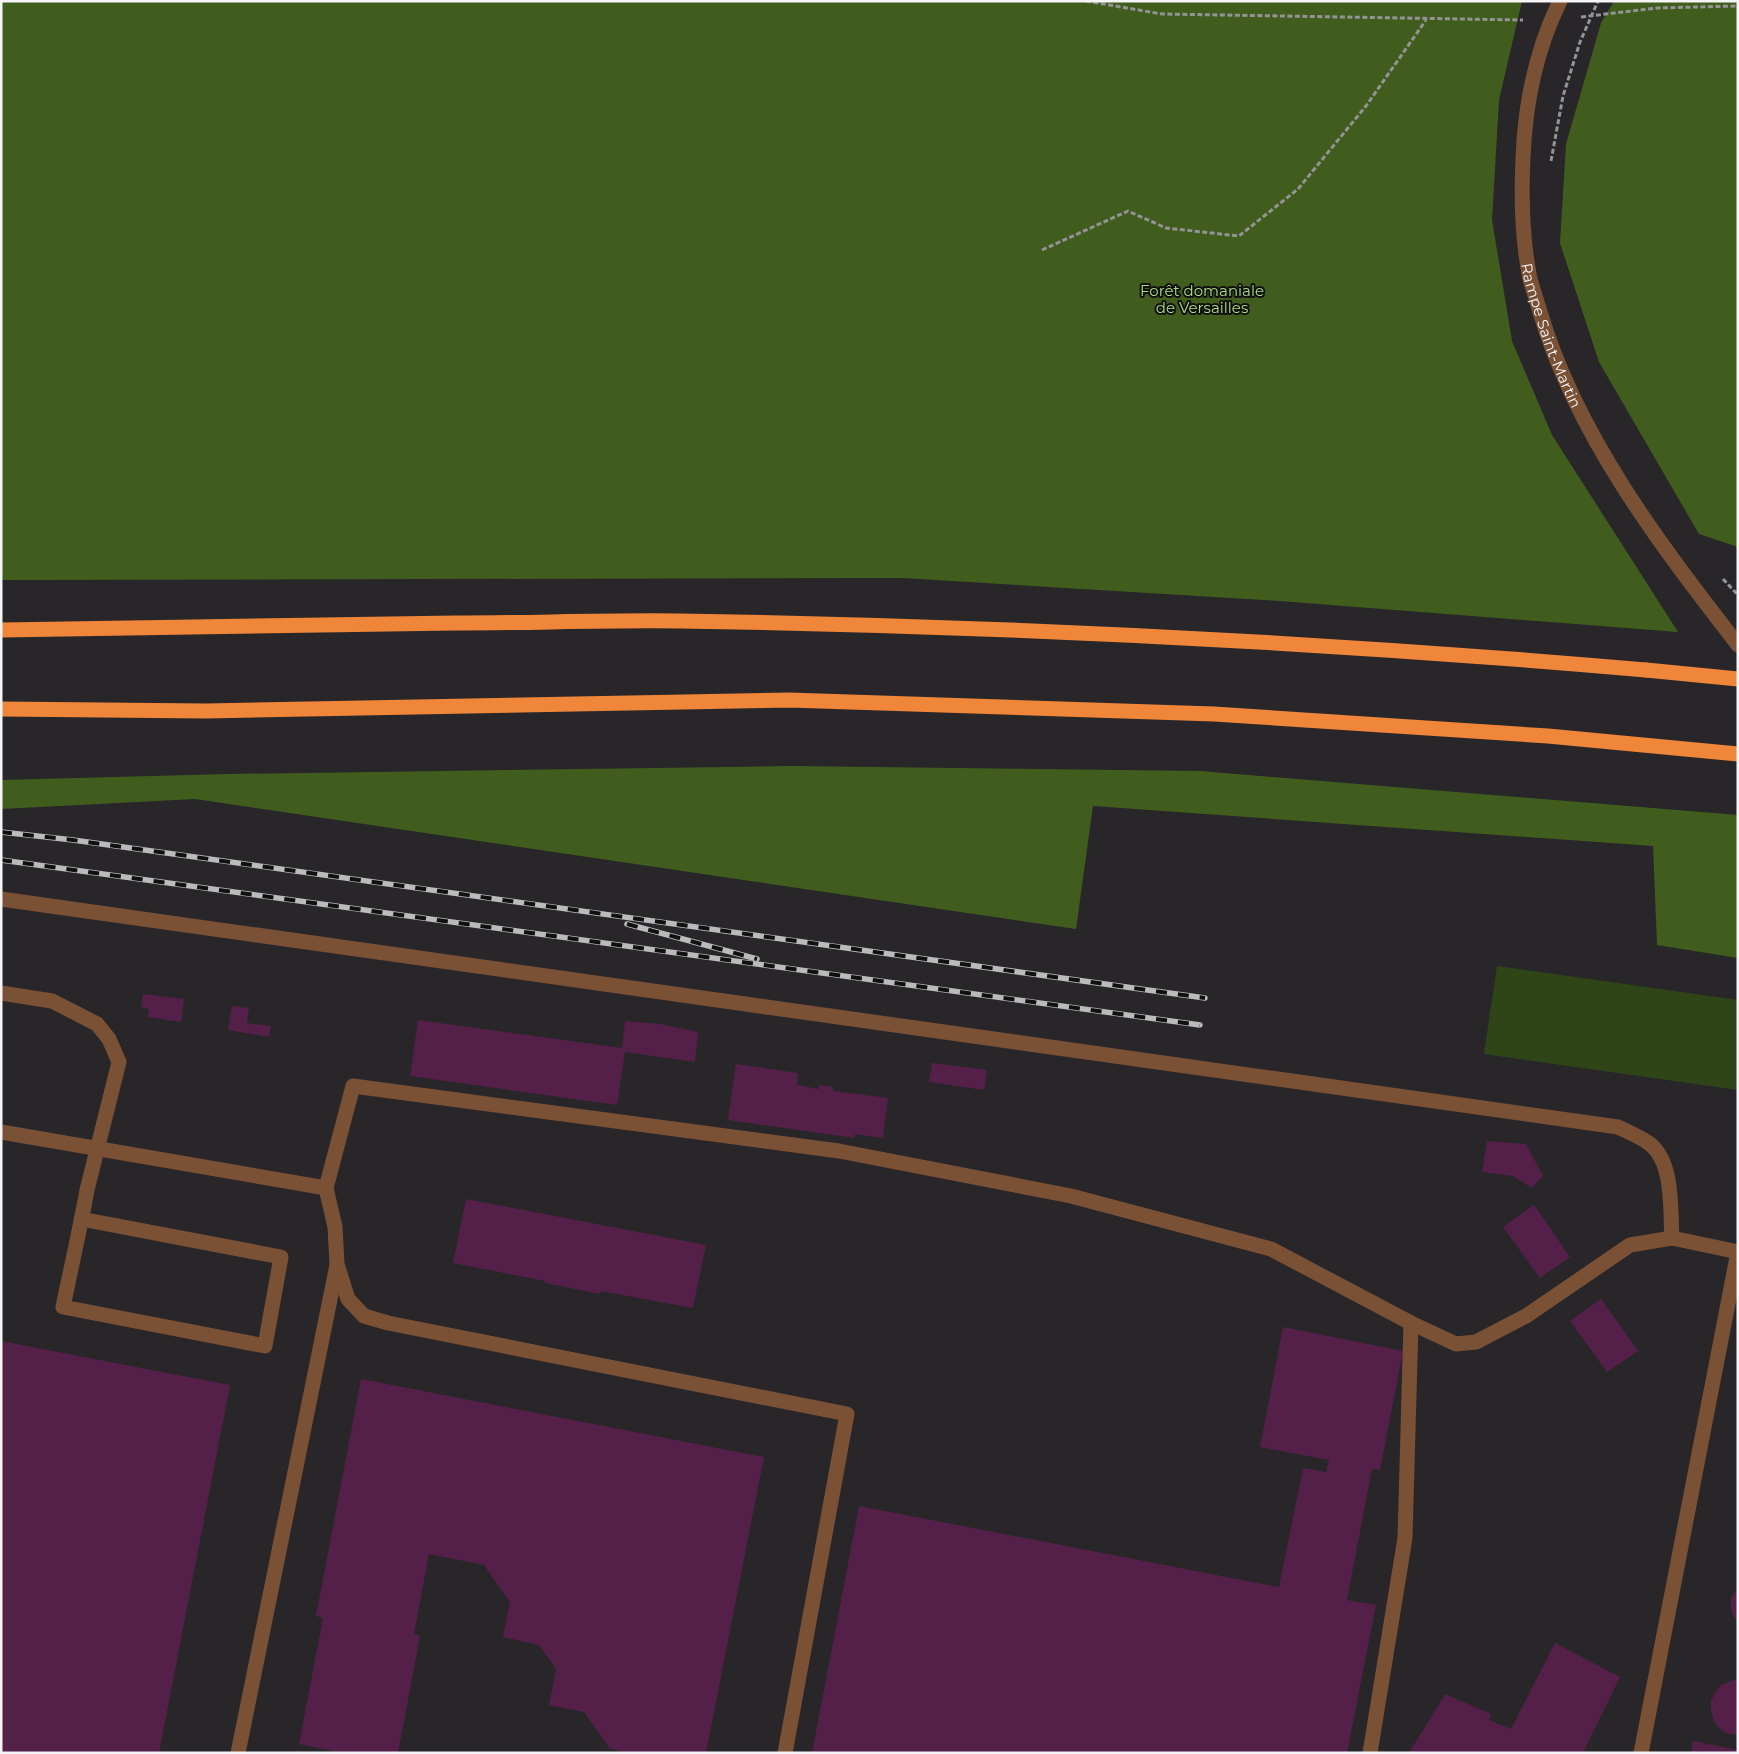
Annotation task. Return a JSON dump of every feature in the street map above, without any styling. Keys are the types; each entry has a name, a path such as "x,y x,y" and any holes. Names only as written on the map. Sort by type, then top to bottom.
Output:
{"highway":[{"path":"1,630 187,626 675,621 974,628 1254,641 1477,655 1738,679"},
{"path":"1,709 206,711 790,700 1214,714 1548,736 1738,754"}],"street":[{"name":"Rampe Saint-Martin","path":"1560,1 1551,21 1529,96 1524,137 1522,183 1523,234 1530,280 1546,333 1566,384 1593,436 1628,495 1738,645"},
{"path":"1,898 1618,1127 1651,1145 1664,1164 1669,1190 1672,1238"},
{"path":"1,993 52,1001 97,1024 109,1039 119,1062 97,1149 81,1219 63,1307 265,1346 282,1257 81,1219"},
{"path":"785,1753 847,1414 388,1323 364,1316 348,1299 337,1264 335,1227 326,1188 353,1086 839,1150 1071,1196 1271,1249 1411,1323 1456,1344 1476,1342 1526,1316 1630,1245 1672,1238 1738,1252 1642,1753"},
{"path":"1,1132 326,1188"},
{"path":"238,1753 337,1264"},
{"path":"1370,1753 1405,1538 1411,1323"}],"path":[{"path":"1086,1 1162,14 1523,20"},
{"path":"1550,162 1563,96 1580,42 1598,1"},
{"path":"1551,21 1657,8 1738,6"},
{"path":"1042,250 1128,211 1166,228 1240,236 1298,189 1366,106 1427,19"},
{"path":"1718,574 1738,595"}],"green space":[{"name":"Forêt domaniale de Versailles","path":"1,1 1522,1 1499,100 1492,220 1512,341 1552,435 1678,632 1280,601 903,578 1,580"},
{"path":"1614,1 1738,1 1738,547 1699,534 1599,362 1560,243 1566,144 1601,23"},
{"path":"791,766 1200,771 1738,815 1738,958 1657,945 1653,846 1093,806 1076,929 195,799 1,809 1,780 228,774"},
{"path":"1497,966 1738,1000 1738,1090 1484,1054"}],"building":[{"path":"143,994 184,999 181,1022 148,1017 149,1009 141,1008"},
{"path":"232,1006 249,1008 247,1023 271,1026 269,1037 228,1030"},
{"path":"418,1020 622,1048 625,1021 661,1024 698,1032 695,1062 625,1052 617,1105 410,1076"},
{"path":"932,1063 987,1070 984,1090 929,1082"},
{"path":"736,1064 798,1073 797,1085 819,1089 819,1085 833,1087 833,1091 888,1098 883,1138 855,1134 855,1138 728,1120"},
{"path":"1487,1141 1526,1144 1543,1176 1532,1188 1513,1176 1482,1172"},
{"path":"466,1199 706,1245 693,1308 601,1291 600,1294 453,1263"},
{"path":"1534,1205 1570,1257 1540,1278 1503,1227"},
{"path":"1601,1299 1638,1351 1607,1372 1570,1321"},
{"path":"1283,1327 1403,1351 1380,1470 1372,1469 1347,1600 1376,1605 1347,1753 812,1753 859,1506 1279,1587 1303,1468 1326,1472 1329,1460 1260,1447"},
{"path":"1,1341 230,1385 159,1753 1,1753"},
{"path":"361,1379 764,1457 706,1753 629,1753 610,1749 584,1712 549,1705 556,1669 539,1645 503,1637 510,1602 484,1565 429,1554 414,1634 420,1636 398,1753 343,1753 299,1744 323,1618 316,1616"},
{"path":"1738,1587 1738,1623 1731,1608 1731,1598"},
{"path":"1555,1643 1620,1677 1583,1753 1409,1753 1445,1694 1491,1714 1489,1720 1511,1729"},
{"path":"1733,1680 1738,1680 1738,1735 1726,1733 1720,1729 1714,1721 1711,1711 1711,1701 1716,1691 1720,1686"},
{"path":"1693,1741 1738,1750 1738,1753 1691,1753"}],"railway":[{"path":"1,832 73,840 1205,998"},
{"path":"1,860 1200,1025"},
{"path":"627,924 757,959"}]}
